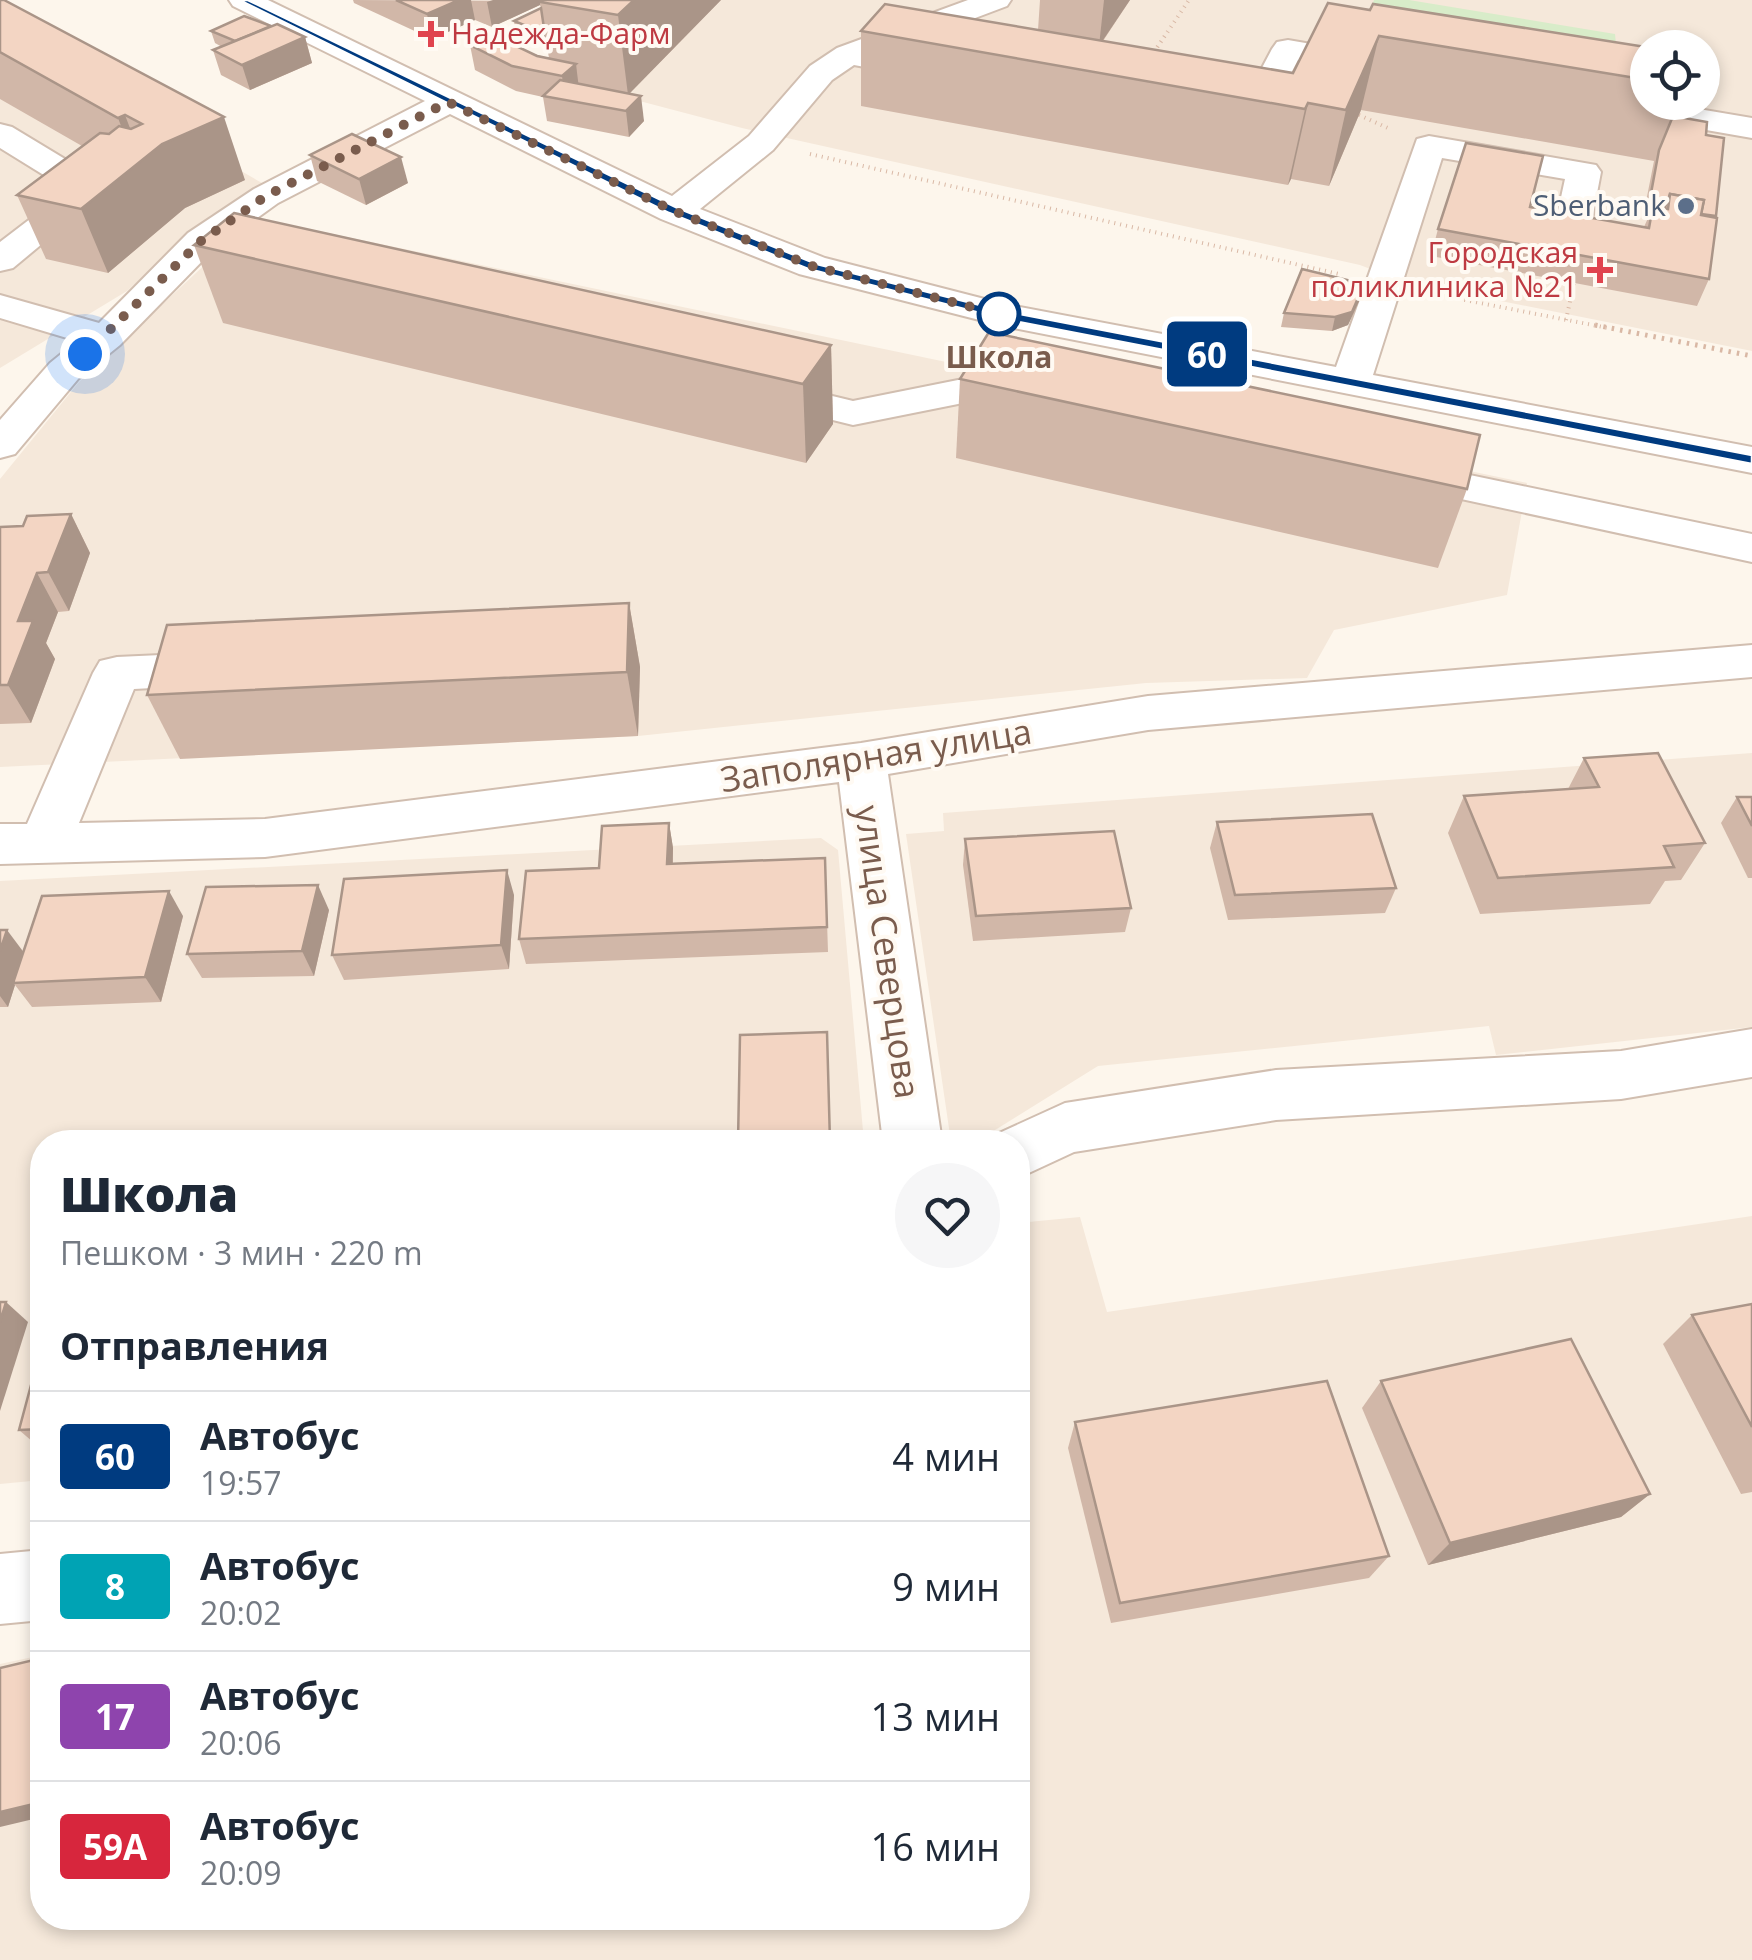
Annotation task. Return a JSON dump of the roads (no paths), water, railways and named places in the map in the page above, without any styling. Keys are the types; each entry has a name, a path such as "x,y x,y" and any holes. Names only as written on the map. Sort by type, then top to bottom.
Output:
{"street":[{"path":"674,211 715,183 761,143 821,73 848,55 996,0"},
{"path":"275,5 448,102 674,211 812,266 965,306 1752,460"},
{"path":"1210,120 1247,127 1288,49 1401,68"},
{"path":"848,55 958,75"},
{"path":"1564,96 1752,128"},
{"path":"0,445 64,372 106,336 201,241 266,196 448,102"},
{"path":"0,134 91,190 0,260"},
{"path":"1351,382 1429,146 1584,172 1572,225"},
{"path":"201,241 246,262"},
{"path":"0,306 106,336"},
{"path":"718,381 852,413 983,387 1080,407"},
{"path":"1348,463 1752,548"},
{"name":"Заполярная улица","path":"22,845 265,838 861,762 1148,713 1752,661"},
{"path":"22,845 116,674 274,666"},
{"name":"улица Северцова","path":"861,762 911,1130"},
{"path":"1030,1146 1065,1128 1276,1095 1621,1076 1752,1053"},
{"path":"0,1589 30,1586"}],"place":[{"name":"Надежда-Фарм","path":"431,34"},
{"name":"Sberbank","path":"1686,206"},
{"name":"Городская поликлиника №21","path":"1600,270"},
{"name":"Школа","path":"999,314"}]}
